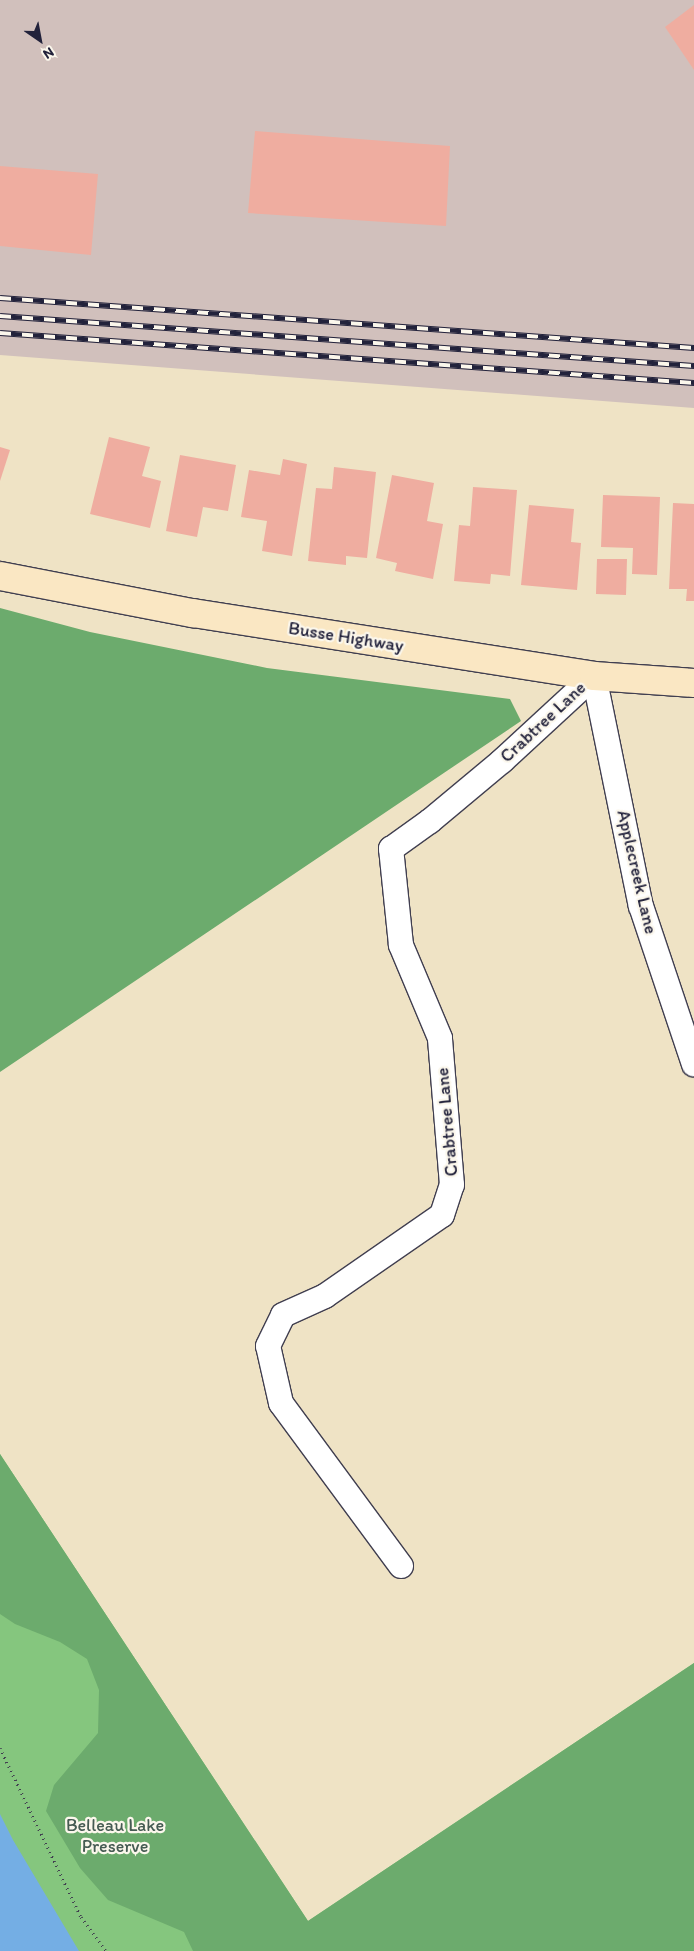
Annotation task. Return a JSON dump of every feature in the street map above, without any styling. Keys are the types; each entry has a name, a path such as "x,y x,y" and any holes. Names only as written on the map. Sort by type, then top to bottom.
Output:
{"main road":[{"name":"Busse Highway","path":"0,576 194,612 594,676 694,683"}],"street":[{"name":"Applecreek Lane","path":"594,676 641,906 694,1064"},
{"name":"Crabtree Lane","path":"401,1566 282,1403 268,1346 283,1315 326,1296 442,1215 452,1185 440,1038 401,945 391,849 430,821 502,761 594,676"}],"path":[{"path":"0,1748 82,1917 106,1951"}],"shaded area":[{"path":"0,0 694,0 694,408 0,355"}],"green space":[{"path":"0,608 90,632 267,668 510,699 521,721 0,1072"},
{"name":"Belleau Lake Preserve","path":"0,1454 308,1921 694,1663 694,1951 0,1951"},
{"name":"Belleau Lake Preserve","path":"0,1454 308,1921 694,1663 694,1951 193,1951 184,1932 108,1900 80,1868 46,1811 54,1785 98,1733 99,1690 87,1659 60,1642 15,1624 0,1614"}],"water":[{"path":"0,1814 13,1840 79,1951 0,1951"}],"building":[{"path":"694,5 694,70 665,27"},
{"path":"255,131 450,146 446,226 248,213"},
{"path":"0,166 98,174 91,255 0,246"},
{"path":"109,437 150,447 142,476 161,481 150,528 90,514"},
{"path":"0,447 10,450 0,481"},
{"path":"180,455 236,465 228,511 203,507 197,537 166,531"},
{"path":"283,459 307,464 292,556 262,551 267,521 241,517 249,470 280,475"},
{"path":"334,467 376,472 367,558 346,556 346,565 308,561 316,488 332,489"},
{"path":"392,475 434,483 427,521 443,524 433,579 395,571 397,563 376,558"},
{"path":"473,487 517,490 510,576 491,574 490,584 454,581 459,525 470,526"},
{"path":"603,495 660,497 657,575 632,574 633,548 601,547"},
{"path":"673,503 694,504 694,601 686,601 687,589 669,589"},
{"path":"529,505 574,509 571,542 581,543 577,590 521,585"},
{"path":"597,559 627,559 626,595 596,594"}],"railway":[{"path":"0,298 694,348"},
{"path":"0,316 694,366"},
{"path":"0,333 694,383"}]}
